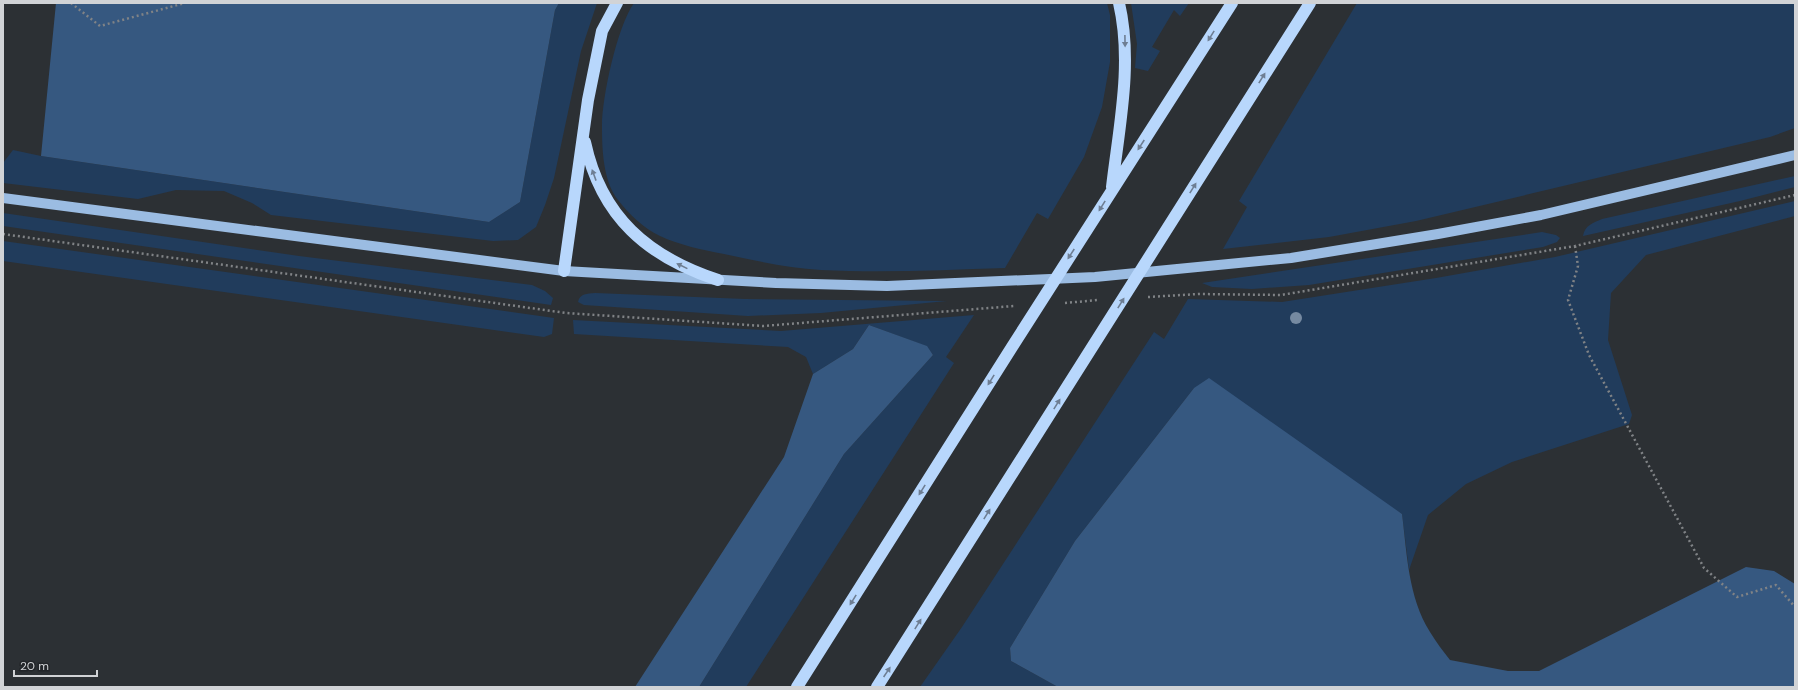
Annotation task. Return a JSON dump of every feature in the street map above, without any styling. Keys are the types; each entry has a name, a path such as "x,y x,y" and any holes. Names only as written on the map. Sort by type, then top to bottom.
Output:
{"highway":[{"path":"564,271 588,100 602,31 617,3"},
{"path":"1111,190 1126,68 1124,26 1119,3"},
{"path":"797,687 1111,190 1232,3"},
{"path":"877,687 1310,3"},
{"path":"583,133 589,160 597,182 612,208 629,230 646,245 663,256 683,267 718,280"}],"main road":[{"path":"3,198 564,271 718,280 895,285 1095,276 1291,258 1438,234 1541,215 1795,155"}],"path":[{"path":"71,3 100,26 185,3"},
{"path":"1575,246 1578,266 1568,300 1589,355 1704,568 1737,597 1776,585 1795,607"}],"shaded area":[{"path":"56,3 559,3 555,10 520,202 489,222 41,156"},
{"path":"559,3 597,3 581,51 554,178 545,205 536,227 518,240 493,241 271,215 252,203 224,191 176,190 138,199 3,183 3,163 13,150 41,156 489,222 520,202 555,10"},
{"path":"634,3 1107,3 1110,15 1110,62 1102,107 1084,157 1048,219 1037,213 1005,268 867,271 796,268 708,251 683,245 667,239 654,233 637,220 622,205 613,192 609,184 604,164 602,135 603,113 616,45"},
{"path":"1131,3 1189,3 1180,16 1174,10 1152,47 1160,51 1148,71 1135,68 1137,44"},
{"path":"1357,3 1795,3 1795,128 1770,137 1416,221 1329,237 1223,249 1247,207 1239,201"},
{"path":"1795,176 1795,187 1740,201 1583,236 1588,227 1602,219"},
{"path":"1795,201 1795,216 1646,255 1611,293 1608,340 1632,415 1629,424 1512,462 1466,484 1428,515 1409,570 1402,514 1194,388 1075,541 1010,648 1011,661 1058,687 920,687 962,627 1154,332 1164,339 1188,299 1282,302 1436,278 1555,257"},
{"path":"3,213 299,256 532,285 545,291 553,298 551,305 3,226"},
{"path":"1542,232 1556,235 1560,238 1557,242 1543,247 1309,285 1252,289 1212,287 1202,283"},
{"path":"3,241 554,318 552,334 544,337 3,261"},
{"path":"595,293 745,299 947,301 821,313 748,316 584,305 578,302 582,295"},
{"path":"974,315 946,357 954,363 746,687 699,687 844,454 933,355 926,346 869,325 853,349 813,374 806,357 788,347 574,334 573,320 781,331"},
{"path":"869,325 927,346 933,355 844,454 699,687 635,687 784,457 813,374 853,349"},
{"path":"1209,378 1402,514 1407,559 1417,604 1430,632 1450,660 1508,671 1539,671 1746,567 1774,571 1795,584 1795,687 1058,687 1011,661 1010,648 1075,541 1194,388"}]}
